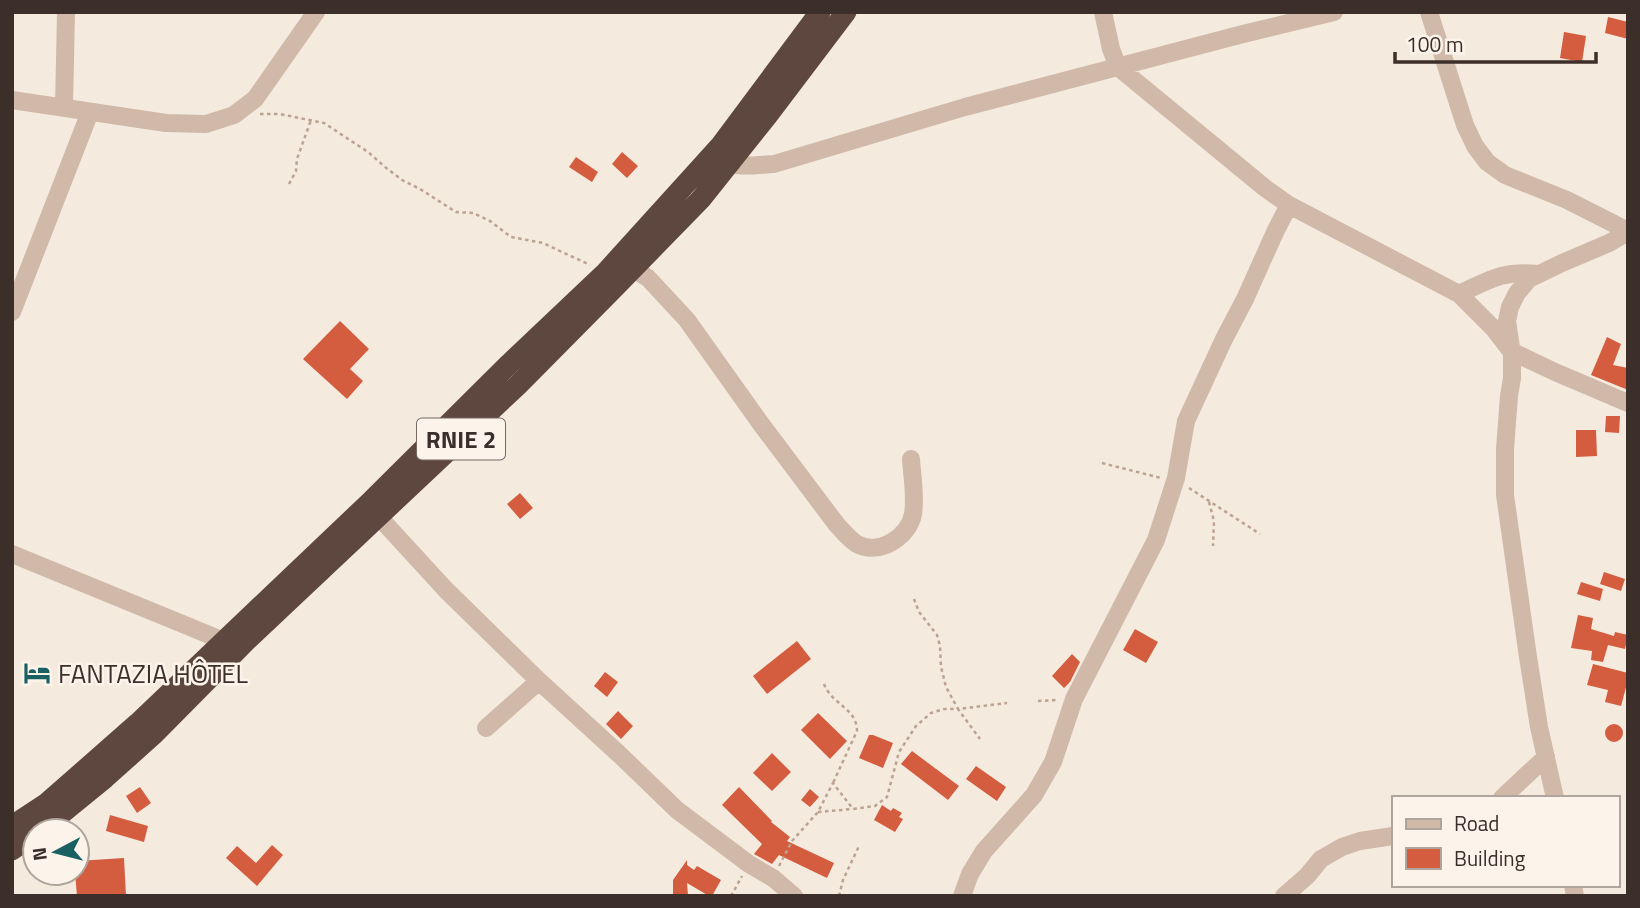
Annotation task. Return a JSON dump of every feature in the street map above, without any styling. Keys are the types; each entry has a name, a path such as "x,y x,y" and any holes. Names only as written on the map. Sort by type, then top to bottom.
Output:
{"highway":[{"name":"RNIE 2","path":"57,817 105,778 224,640 518,385 701,199 721,160 820,12"},
{"name":"RNIE 2","path":"12,826 145,729 246,641 374,510 509,364 721,160 846,12"}],"street":[{"path":"64,108 66,12"},
{"path":"12,100 166,123 206,124 234,115 256,99 316,12"},
{"path":"1103,12 1118,67 1256,181 1290,205 1459,295 1494,328 1511,351 1628,404"},
{"path":"721,160 742,166 774,164 965,107 1334,12"},
{"path":"1429,12 1465,125 1475,146 1487,162 1505,175 1567,200 1628,231"},
{"path":"12,312 90,112"},
{"path":"962,896 970,874 984,851 1034,795 1053,762 1074,699 1156,540 1176,478 1186,421 1290,205"},
{"path":"1555,796 1528,657 1505,495 1505,449 1512,378 1507,321 1517,293 1529,279 1609,243 1628,231"},
{"path":"632,268 648,278 687,320 837,525 859,545 880,547 897,539 910,524 914,498 911,458"},
{"path":"1459,295 1506,274 1538,274"},
{"path":"374,510 446,590 677,810 794,896"},
{"path":"12,554 224,640"},
{"path":"486,728 539,681"},
{"path":"1504,796 1546,757"},
{"path":"1284,896 1307,876 1321,859 1342,846 1392,836"}],"path":[{"path":"234,115 280,114 324,123 368,152 402,180 456,212 473,213 490,221 511,237 542,243 606,272"},
{"path":"289,184 296,171 296,159 311,120"},
{"path":"1102,463 1164,478 1176,478 1260,534"},
{"path":"1209,502 1214,521 1213,546"},
{"path":"914,599 919,612 937,635 946,687 980,739"},
{"path":"773,878 792,841 818,812 857,731 853,715 835,702 824,684"},
{"path":"818,812 875,806 887,797 899,752 916,726 931,713 944,709 1007,703"},
{"path":"833,783 853,809"},
{"path":"839,896 859,846"},
{"path":"731,896 748,864"}],"building":[{"path":"1608,17 1628,22 1628,39 1605,33"},
{"path":"1564,32 1586,36 1582,62 1560,58"},
{"path":"622,152 638,166 627,178 612,164"},
{"path":"576,157 598,172 592,182 569,167"},
{"path":"340,321 369,349 350,369 363,381 347,399 303,359"},
{"path":"1607,337 1621,344 1613,365 1628,368 1628,390 1591,375"},
{"path":"1606,416 1620,416 1619,433 1605,432"},
{"path":"1576,430 1596,430 1597,456 1576,457"},
{"path":"520,493 533,508 520,519 507,504"},
{"path":"1604,572 1625,579 1621,591 1600,584"},
{"path":"1581,582 1603,589 1600,601 1577,594"},
{"path":"1578,615 1593,618 1591,629 1614,636 1615,632 1628,635 1625,649 1608,645 1603,662 1591,660 1592,651 1571,648"},
{"path":"1135,629 1158,642 1146,663 1123,650"},
{"path":"797,641 811,659 767,694 753,676"},
{"path":"1072,654 1080,662 1064,688 1052,676"},
{"path":"1593,664 1628,673 1621,706 1605,702 1608,690 1587,685"},
{"path":"605,672 618,682 607,697 594,686"},
{"path":"618,711 633,726 621,739 606,724"},
{"path":"818,713 847,741 830,759 801,730"},
{"path":"1614,724 1620,727 1623,733 1620,739 1614,742 1608,739 1605,733 1608,727"},
{"path":"869,735 893,743 883,768 859,758"},
{"path":"912,751 959,786 948,800 901,764"},
{"path":"772,753 791,772 772,791 753,773"},
{"path":"976,766 1006,787 997,801 966,779"},
{"path":"140,787 151,803 137,813 126,796"},
{"path":"739,787 771,822 790,837 787,841 834,863 827,878 779,855 772,864 754,854 762,844 722,805"},
{"path":"810,789 819,797 810,807 801,800"},
{"path":"882,805 891,811 893,808 902,813 899,817 903,819 895,832 874,820"},
{"path":"110,815 148,826 144,842 106,831"},
{"path":"272,845 283,855 257,886 226,858 237,846 256,863"},
{"path":"124,858 126,896 77,896 76,887 91,887 91,860"},
{"path":"687,860 687,865 694,870 697,866 721,880 712,896 687,883 688,896 673,896 673,880"}],"place":[{"name":"FANTAZIA HÔTEL","path":"37,673"}]}
